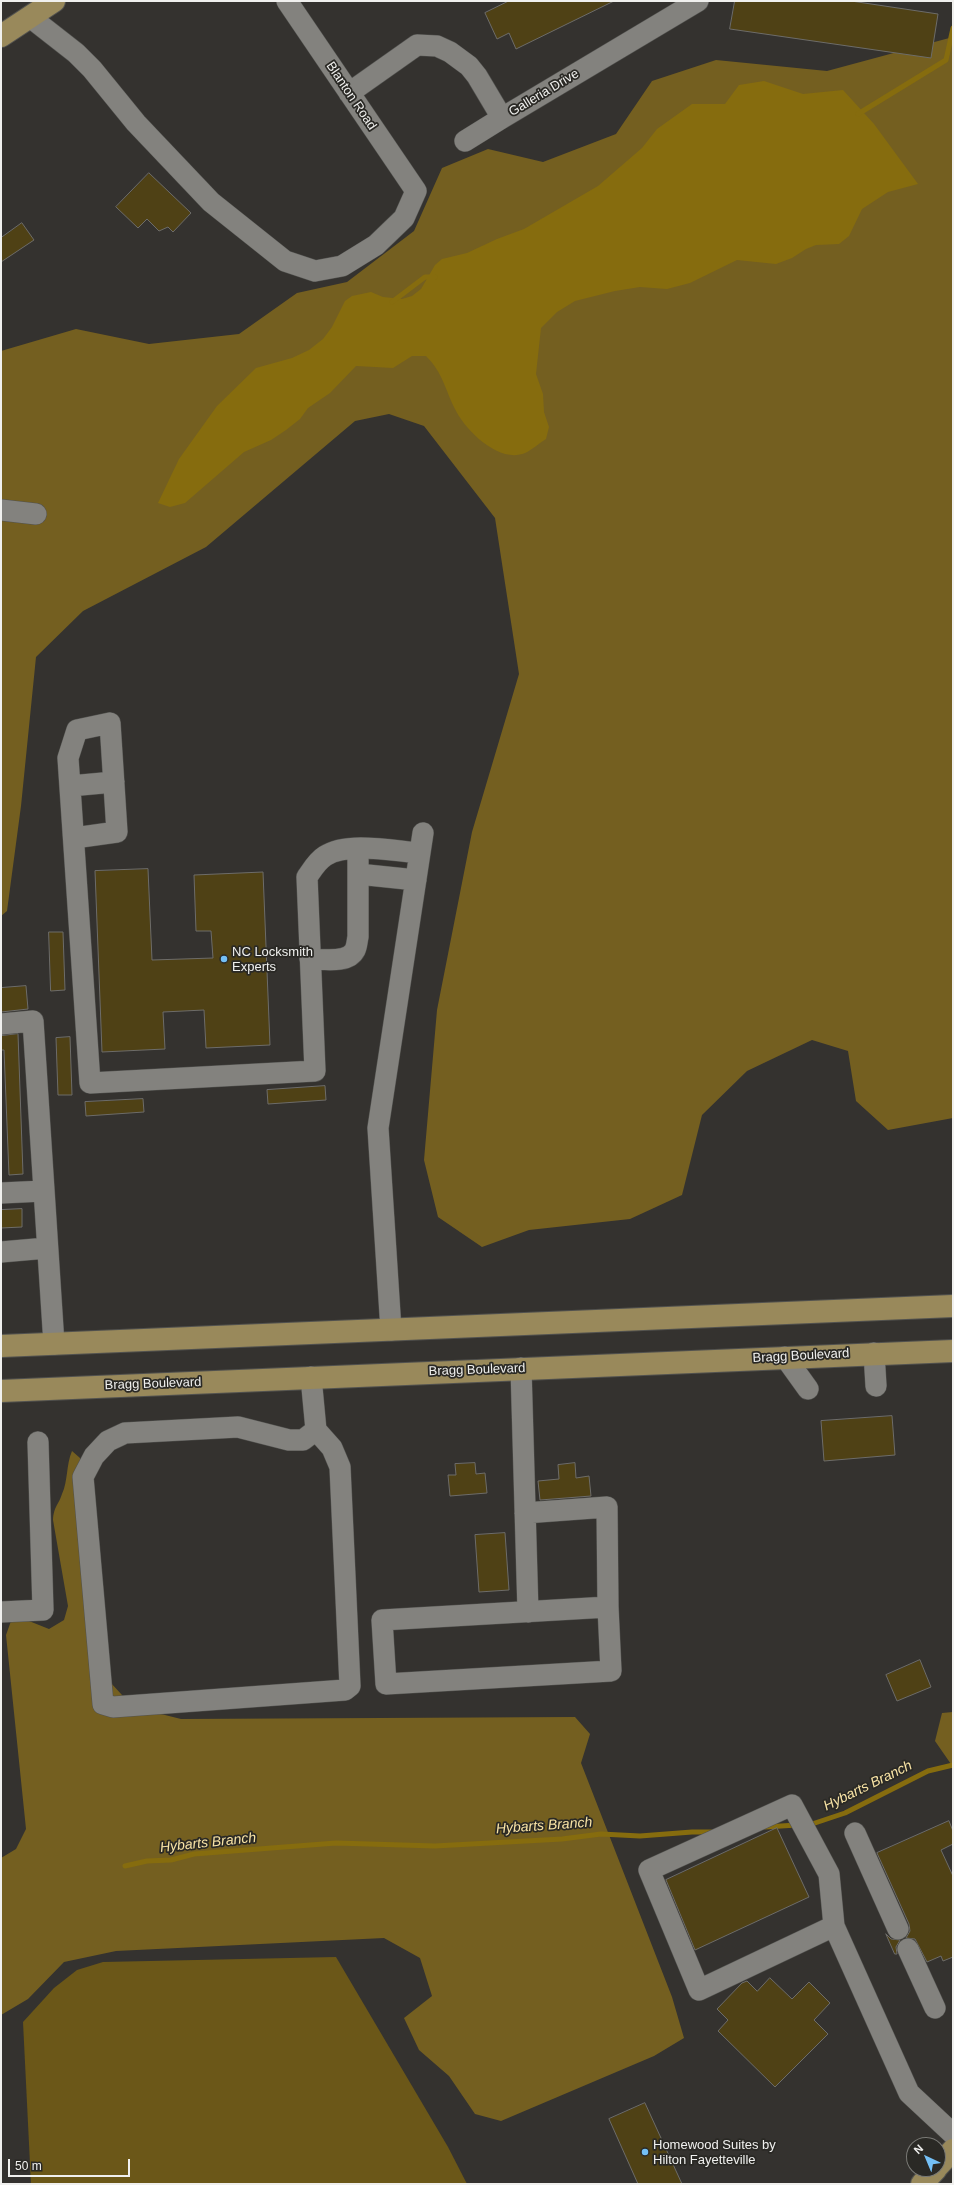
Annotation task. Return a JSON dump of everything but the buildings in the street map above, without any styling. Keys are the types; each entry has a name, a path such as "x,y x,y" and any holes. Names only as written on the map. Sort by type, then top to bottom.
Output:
{"main road":[{"path":"1,36 54,1"},
{"path":"1,1346 953,1306"},
{"name":"Bragg Boulevard","path":"1,1391 874,1353 953,1351"},
{"path":"946,2157 953,2150"}],"street":[{"name":"Blanton Road","path":"30,17 76,53 92,69 136,123 211,202 286,261 315,272 342,266 376,245 404,218 416,191 287,1"},
{"name":"Galleria Drive","path":"349,93 417,45 437,46 450,52 469,66 477,76 502,118 698,1"},
{"path":"465,141 502,118"},
{"path":"1,510 36,514"},
{"path":"74,838 117,832 110,723 77,730 68,758 90,1083 315,1071 307,878 325,856 345,848 358,849 421,843 378,1128 390,1330"},
{"path":"70,786 114,782"},
{"path":"310,959 341,959 349,956 355,950 358,937 358,849"},
{"path":"358,874 416,880"},
{"path":"1,1024 33,1021 54,1344"},
{"path":"1,1193 44,1191"},
{"path":"1,1252 48,1248"},
{"path":"874,1353 876,1386"},
{"path":"785,1357 808,1389"},
{"path":"521,1368 528,1612"},
{"path":"311,1377 316,1430 332,1448 340,1467 350,1686 345,1690 330,1692 113,1707 103,1704 83,1477 94,1456 108,1441 125,1433 238,1427 289,1440 303,1440 316,1430"},
{"path":"1,1612 43,1610 38,1442"},
{"path":"525,1513 607,1507 608,1607 611,1671 386,1684 382,1620 608,1607"},
{"path":"834,1926 698,1990 649,1870 792,1804 829,1874 834,1926 909,2093 953,2134"},
{"path":"855,1833 898,1929"},
{"path":"908,1949 935,2008"}],"shaded area":[{"path":"953,37 953,1118 888,1130 856,1101 848,1051 812,1040 747,1071 702,1115 682,1195 630,1219 529,1230 482,1247 438,1217 424,1160 437,1010 472,832 519,674 495,518 424,426 389,414 355,421 206,547 83,611 36,657 21,806 7,911 1,916 1,351 76,329 149,344 239,334 297,293 347,282 414,231 442,168 488,149 543,162 616,134 652,81 716,60 827,71"},
{"path":"764,81 803,94 843,90 874,124 918,184 888,192 862,209 849,236 839,244 816,245 806,249 792,258 776,264 737,260 690,283 667,289 640,287 615,291 575,301 557,312 541,328 536,374 543,394 544,412 549,427 546,439 525,453 515,455 504,454 484,443 466,426 460,417 440,375 432,362 426,356 412,356 393,368 356,366 330,393 308,408 300,419 271,440 244,452 185,503 170,507 158,503 179,459 217,406 256,368 292,358 309,350 323,339 332,327 345,301 352,296 371,292 383,297 402,299 412,296 421,289 435,265 442,259 467,253 497,239 524,229 598,186 642,148 657,129 692,104 725,104 739,85"},
{"path":"72,1451 80,1458 93,1514 100,1671 133,1707 181,1719 575,1717 590,1734 581,1763 672,1997 684,2038 654,2056 501,2121 475,2114 449,2076 419,2050 404,2018 432,1996 420,1958 384,1938 116,1951 64,1962 28,1999 1,2015 1,1858 16,1849 26,1829 6,1635 11,1621 24,1619 49,1629 64,1620 68,1606 53,1520 55,1509 64,1489"},
{"path":"953,1712 953,1767 935,1741 942,1713"},
{"path":"336,1957 448,2147 467,2184 31,2184 23,2022 54,1988 77,1970 103,1962"}],"waterway":[{"path":"858,114 946,60 953,28"},
{"path":"392,302 425,277 435,277"},
{"name":"Hybarts Branch","path":"809,1825 845,1813 928,1771 953,1765"},
{"name":"Hybarts Branch","path":"765,1827 797,1825"},
{"name":"Hybarts Branch","path":"125,1866 147,1861 171,1860 194,1854 336,1843 435,1846 562,1839 601,1834 640,1836 713,1832"}],"place":[{"name":"NC Locksmith Experts","path":"224,959"},
{"name":"Homewood Suites by Hilton Fayetteville","path":"645,2152"}]}
